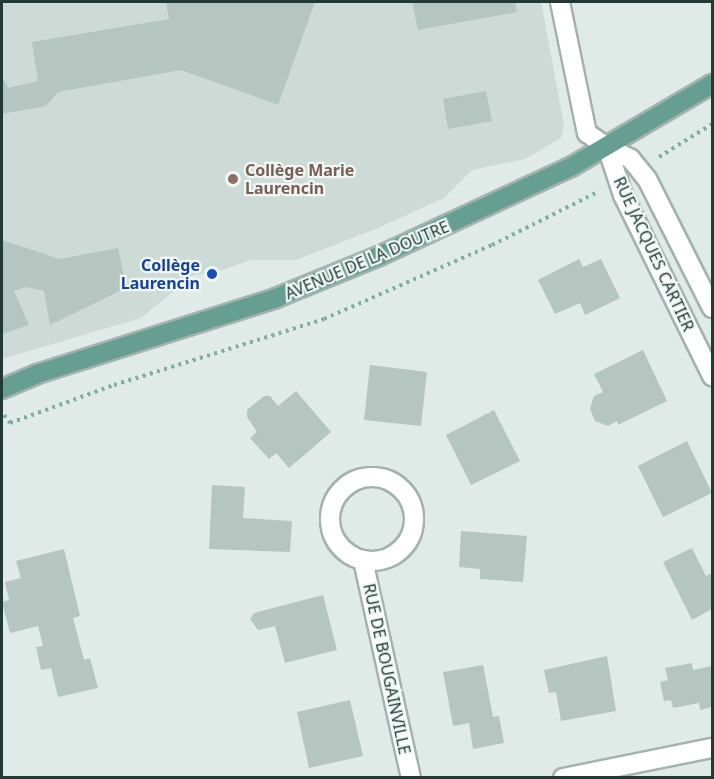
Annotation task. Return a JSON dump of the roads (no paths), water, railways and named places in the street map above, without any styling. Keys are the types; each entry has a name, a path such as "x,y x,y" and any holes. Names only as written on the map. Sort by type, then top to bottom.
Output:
{"main road":[{"name":"AVENUE DE LA DOUTRE","path":"2,389 37,374 226,315 324,279 494,206 607,147 712,84"}],"street":[{"path":"560,2 586,133 607,147"},
{"name":"RUE JACQUES CARTIER","path":"607,147 631,159 647,179 712,308"},
{"name":"RUE JACQUES CARTIER","path":"607,147 623,195 712,376"},
{"path":"377,478 390,482 409,500 413,526 400,549 377,561 363,560 339,546 332,534 331,512 339,493 350,484 377,478"},
{"name":"RUE DE BOUGAINVILLE","path":"363,560 411,777"},
{"path":"563,777 712,748"}],"place":[{"name":"Collège Marie Laurencin","path":"233,179"},
{"name":"Collège Laurencin","path":"212,274"}]}
